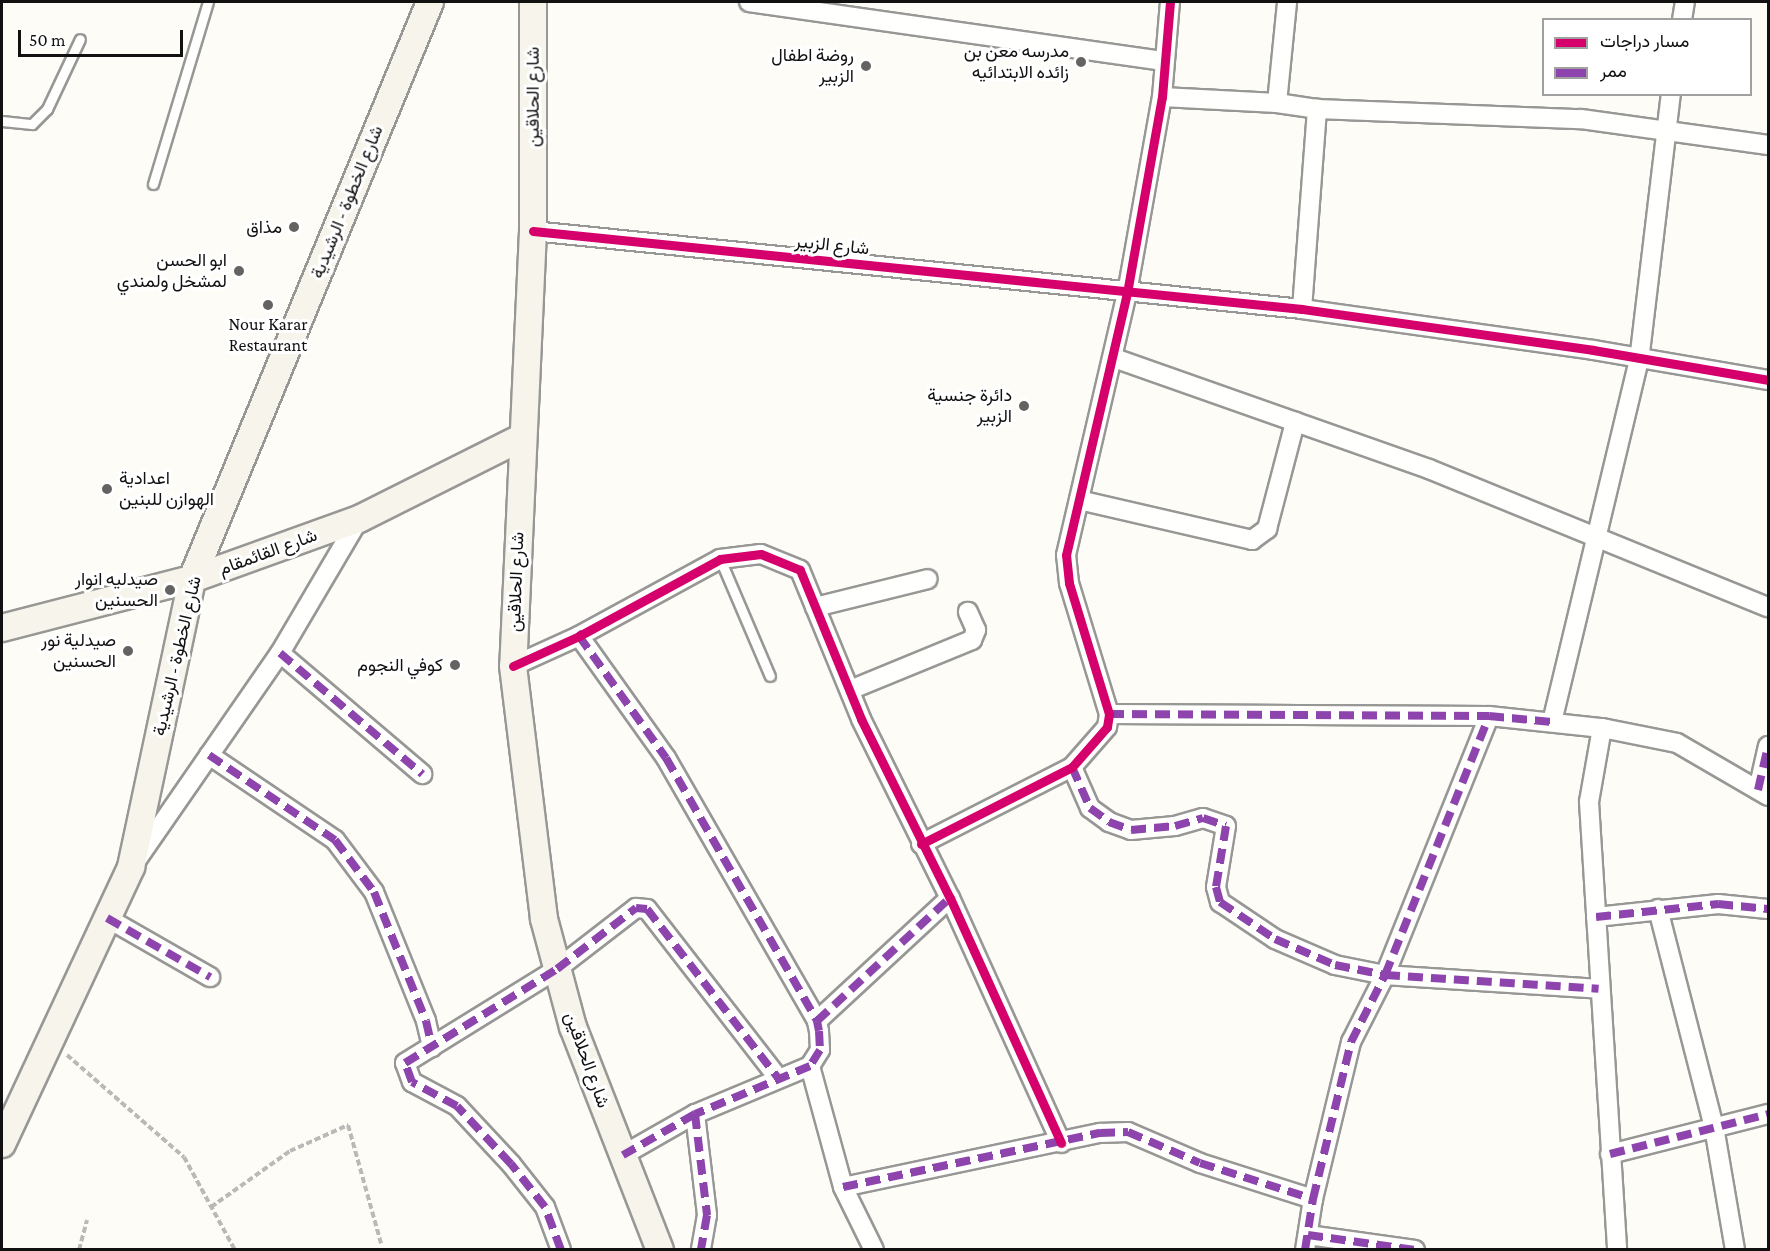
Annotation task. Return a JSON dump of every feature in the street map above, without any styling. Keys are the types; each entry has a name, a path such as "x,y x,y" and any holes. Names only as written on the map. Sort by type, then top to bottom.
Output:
{"main road":[{"name":"شارع الخطوة - الرشيدية","path":"2,1144 131,867 192,579 430,2"},
{"name":"شارع الحلاقين","path":"533,2 533,231 521,438 513,666 544,919 573,1027 660,1250"},
{"name":"شارع القائمقام","path":"2,628 192,579 359,519 521,438"}],"street":[{"path":"749,2 1164,61"},
{"path":"921,844 1072,767 1107,727 1109,714 1069,583 1066,555 1114,358 1127,293 1162,98 1170,2"},
{"path":"1277,103 1287,2"},
{"path":"1682,18 1685,2"},
{"path":"1552,722 1639,361 1671,96"},
{"path":"1162,98 1277,103 1317,109 1581,119 1768,146"},
{"path":"1302,309 1317,109"},
{"name":"شارع الزبير","path":"533,231 1302,309 1593,350 1639,361 1768,380"},
{"path":"1114,358 1429,469 1596,540 1768,607"},
{"path":"1079,500 1252,540 1267,529 1295,422"},
{"path":"131,867 280,653 359,519"},
{"path":"513,666 579,636 720,559 761,555 783,561 800,570 849,690 921,844 951,898 1061,1143"},
{"path":"815,607 928,579"},
{"path":"849,690 972,640 976,630 968,612"},
{"path":"579,636 666,758 817,1021 820,1050 810,1066 695,1114 623,1155"},
{"path":"280,653 422,774"},
{"path":"1109,714 1489,716 1602,728 1677,743 1763,793 1768,746"},
{"path":"1415,1250 1307,1242 1313,1199 1351,1042 1384,975 1489,716"},
{"path":"1602,728 1589,802 1617,1250"},
{"path":"209,754 335,840 374,892 426,1021 432,1047"},
{"path":"1072,767 1090,808 1131,830 1174,826 1203,818 1216,820 1226,826 1216,887 1220,902 1275,939 1335,965 1384,975 1599,989"},
{"path":"817,1021 951,898"},
{"path":"1596,917 1718,904 1768,909"},
{"path":"561,1250 545,1207 511,1164 456,1106 412,1082 405,1063 557,969 625,914 636,908 647,909 778,1078"},
{"path":"1658,909 1714,1127 1735,1250"},
{"path":"107,918 210,977"},
{"path":"810,1066 843,1187 874,1250"},
{"path":"695,1114 708,1215 701,1250"},
{"path":"1610,1154 1768,1114"},
{"path":"843,1187 1100,1133 1128,1132 1200,1163 1313,1199"}],"lane":[{"path":"153,184 208,2"},
{"path":"2,121 32,124 46,110 80,39"},
{"path":"720,559 770,676"}],"path":[{"path":"50,1040 184,1157 235,1250"},
{"path":"211,1207 290,1151 348,1125 381,1243"},
{"path":"79,1250 87,1220"}],"marked path":[{"path":"583,633 579,636 666,758 817,1021 819,1031 820,1050 810,1066 695,1114 623,1155"},
{"path":"280,653 422,774"},
{"path":"1109,714 1489,716 1552,722"},
{"path":"1305,1250 1313,1199 1351,1042 1385,975 1489,716"},
{"path":"1758,790 1768,746"},
{"path":"209,755 335,840 374,892 426,1021 432,1047"},
{"path":"1072,767 1090,808 1109,822 1131,830 1175,826 1203,818 1226,826 1216,887 1220,902 1275,939 1335,965 1385,975 1599,989"},
{"path":"817,1021 950,898"},
{"path":"1596,917 1718,904 1768,909"},
{"path":"561,1250 545,1207 511,1164 457,1106 412,1082 405,1063 557,969 636,908 647,909 778,1078"},
{"path":"107,918 210,977"},
{"path":"695,1114 707,1215 701,1250"},
{"path":"1610,1154 1768,1114"},
{"path":"843,1187 1100,1133 1128,1132 1200,1163 1313,1199"},
{"path":"1308,1235 1415,1250"}],"cycle path":[{"path":"921,844 1072,767 1107,727 1109,714 1069,583 1066,555 1127,293 1162,97 1170,2"},
{"path":"533,231 1302,309 1593,350 1768,380"},
{"path":"513,666 579,636 720,559 761,554 800,570 861,719 950,898 1061,1143"}],"place":[{"name":"مدرسه معن بن زائده الابتدائيه","path":"1081,62"},
{"name":"روضة اطفال الزبير","path":"866,66"},
{"name":"مذاق","path":"294,227"},
{"name":"ابو الحسن لمشخل ولمندي","path":"239,271"},
{"name":"Nour Karar Restaurant","path":"268,305"},
{"name":"دائرة جنسية الزبير","path":"1024,406"},
{"name":"اعدادية الهوازن للبنين","path":"107,489"},
{"name":"صيدليه انوار الحسنين","path":"170,590"},
{"name":"صيدلية نور الحسنين","path":"128,651"},
{"name":"كوفي النجوم","path":"455,665"}]}
